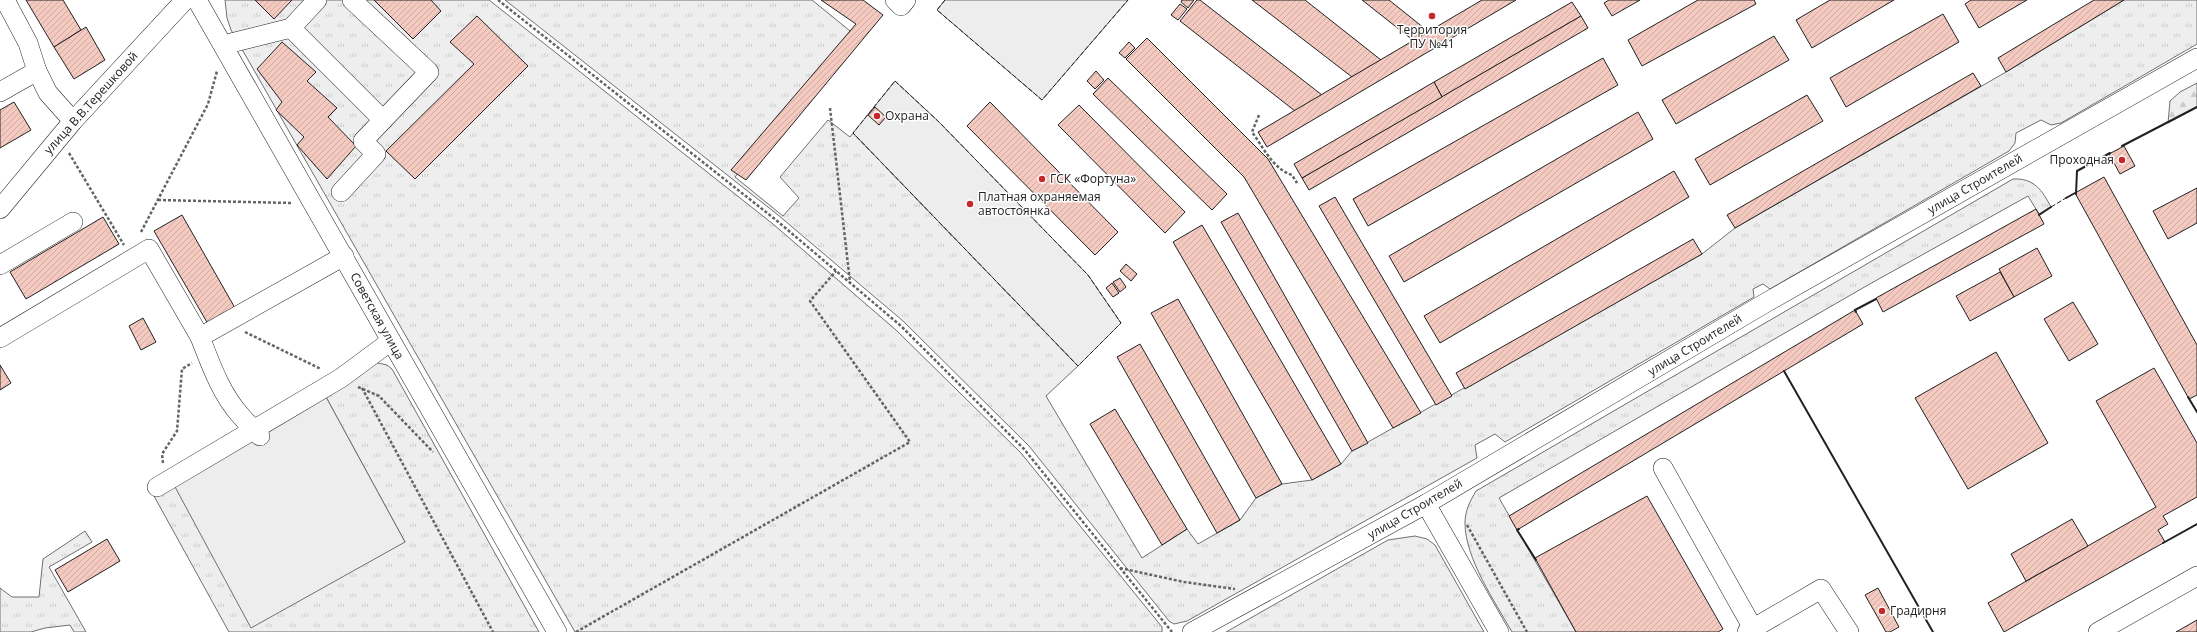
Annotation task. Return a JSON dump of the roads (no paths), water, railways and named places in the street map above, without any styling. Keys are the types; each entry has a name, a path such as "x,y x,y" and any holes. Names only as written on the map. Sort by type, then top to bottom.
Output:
{"street":[{"path":"5,0 28,42 37,71 48,94 73,121"},
{"name":"улица В.В.Терешковой","path":"0,209 73,121 185,0"},
{"name":"Советская улица","path":"198,0 557,632"},
{"path":"223,45 291,28 317,0"},
{"path":"341,192 376,154 363,141 429,72 352,0"},
{"path":"291,28 383,120"},
{"name":"улица Строителей","path":"1192,632 1426,504 1767,302 2197,58"},
{"path":"0,92 37,71"},
{"path":"0,265 73,222"},
{"path":"1,335 149,249 203,345 228,399 257,433"},
{"path":"203,345 224,322 344,256"},
{"path":"161,484 257,433 347,374 391,341"},
{"path":"1663,468 1752,631 1821,589 1849,632"},
{"path":"1426,504 1499,632"},
{"path":"2098,632 2197,576"}],"place":[{"name":"Территория ПУ №41","path":"1432,16"},
{"name":"Охрана","path":"877,116"},
{"name":"Проходная","path":"2122,160"},
{"name":"ГСК «Фортуна»","path":"1042,179"},
{"name":"Платная охраняемая автостоянка","path":"970,204"},
{"name":"Градирня","path":"1882,611"}]}
